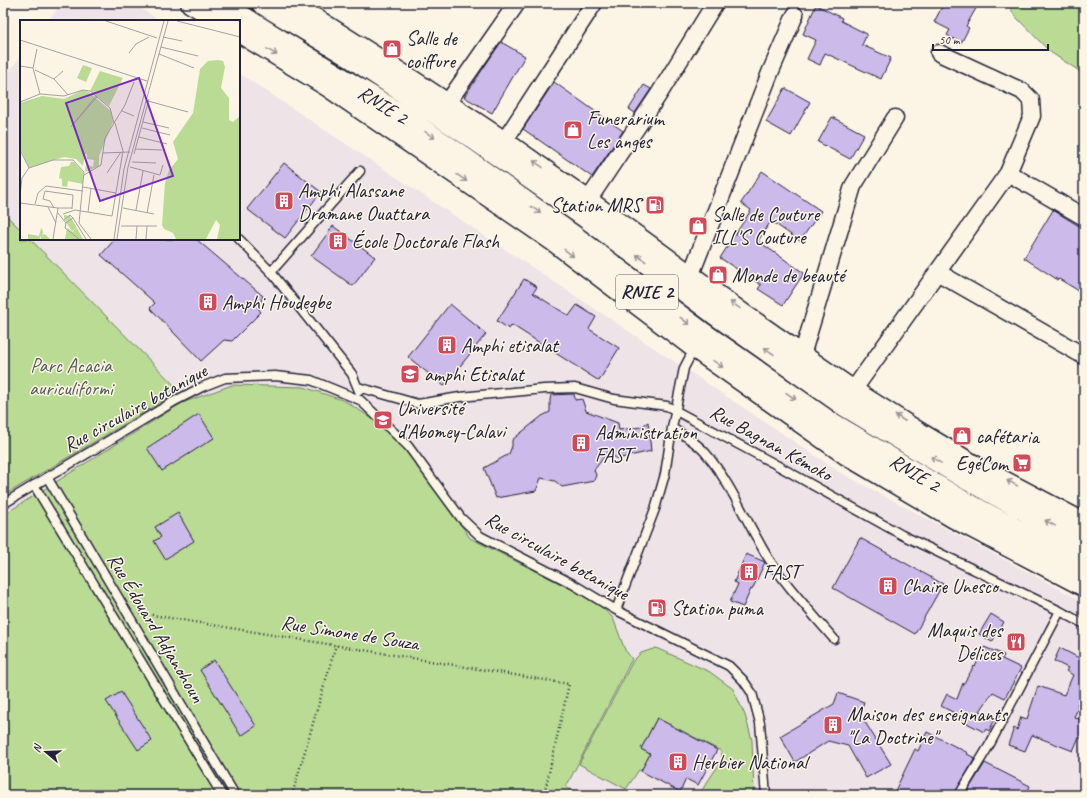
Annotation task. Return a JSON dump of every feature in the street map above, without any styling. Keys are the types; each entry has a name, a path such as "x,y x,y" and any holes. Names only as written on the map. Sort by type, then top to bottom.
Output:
{"highway":[{"name":"RNIE 2","path":"219,3 400,115 456,153 706,329 827,421 961,500 1084,566"},
{"name":"RNIE 2","path":"263,3 352,57 471,136 586,216 706,329 845,405 968,479 1084,542"}],"street":[{"path":"191,3 219,20"},
{"path":"294,3 505,140 589,199 691,274 854,388 917,429 977,465 1084,521"},
{"path":"448,102 517,3"},
{"path":"505,140 594,3"},
{"path":"589,199 659,94 715,3"},
{"path":"691,274 770,73 795,15"},
{"path":"240,33 329,87 555,242 706,329 847,455 954,518 1084,586"},
{"path":"854,388 1008,173 1032,116 1031,100 1022,91 939,53"},
{"path":"803,352 853,186 895,118"},
{"path":"1008,173 1084,217"},
{"path":"937,272 1084,356"}],"lane":[{"path":"271,272 360,171"},
{"path":"240,240 271,272 352,374 358,388 360,400"},
{"path":"616,610 655,509 665,474 672,428 684,368 706,329"},
{"name":"Rue circulaire botanique","path":"3,504 173,402 202,387 225,378 275,376 312,380 360,400 408,446 461,518 480,536 571,583 616,610 729,666 743,680 752,693 760,723 766,795"},
{"name":"Rue Bagnan Kémoko","path":"358,388 418,404 468,396 544,389 575,388 614,399 666,406 773,463 902,535 1084,624"},
{"path":"672,428 690,439 708,455 768,557 796,596 834,639"},
{"name":"Rue Édouard Adjanohoun","path":"47,477 235,795"},
{"name":"Rue Édouard Adjanohoun","path":"34,485 222,795"},
{"path":"959,795 990,744 1060,611"}],"path":[{"name":"Rue Simone de Souza","path":"126,610 569,684 544,795"},
{"path":"292,795 336,645"}],"shaded area":[{"path":"62,3 133,3 158,20 49,20"},
{"name":"Université d'Abomey-Calavi","path":"20,57 20,240 240,240 240,74 841,473 1084,602 1084,795 3,795 3,79"}],"green space":[{"path":"1008,3 1084,3 1084,74 1050,52 1014,15"},
{"name":"Parc Acacia auriculiformi","path":"3,212 20,229 20,240 31,240 180,391 3,496"},
{"path":"232,385 304,387 345,401 376,421 405,445 470,538 595,601 613,618 625,650 632,659 566,787 581,795 3,795 3,515 182,403"},
{"path":"656,648 710,672 733,689 745,715 752,740 754,795 689,795 692,791 700,793 720,763 722,758 721,751 657,718 641,749 650,754 641,771 639,770 626,789 579,764 633,661 641,653"}],"building":[{"path":"944,3 979,3 966,26 969,28 961,43 947,35 950,30 934,22"},
{"path":"816,5 842,18 841,21 867,34 862,45 891,58 881,79 825,53 820,65 807,59 816,40 803,34"},
{"path":"501,42 525,56 492,113 464,97"},
{"name":"Funerarium Les anges","path":"554,82 623,131 592,177 523,129"},
{"path":"644,85 651,89 635,113 629,109"},
{"path":"785,88 810,102 791,136 766,122"},
{"path":"832,117 864,134 850,159 818,142"},
{"name":"Amphi Alassane Dramane Ouattara","path":"284,163 321,192 285,238 247,209"},
{"path":"762,171 821,211 800,241 771,221 758,241 804,273 783,305 758,289 761,285 720,258 751,210 741,203"},
{"path":"1053,210 1084,229 1084,294 1059,279 1058,280 1024,258"},
{"name":"École Doctorale Flash","path":"333,226 375,257 353,286 311,256"},
{"name":"Amphi Houdegbe","path":"114,240 197,240 263,296 258,308 261,312 232,341 224,340 201,361 150,308 155,303 101,255"},
{"path":"524,279 537,287 533,293 569,316 577,305 596,317 589,329 619,348 599,381 512,325 509,329 497,321"},
{"name":"Amphi etisalat","path":"450,304 486,334 444,386 408,357"},
{"name":"Administration FAST","path":"574,394 575,400 582,399 586,411 618,423 619,430 641,427 648,422 651,451 617,459 608,452 594,470 596,475 594,481 562,487 555,481 541,478 536,491 496,498 484,468 509,454 512,446 512,440 542,416 550,412 551,395"},
{"path":"199,414 214,438 162,471 147,448"},
{"path":"178,513 194,541 165,559 154,541 161,537 155,527"},
{"name":"Chaire Unesco","path":"860,538 943,584 915,634 833,588"},
{"name":"FAST","path":"746,554 765,562 743,607 730,602 738,584 734,582"},
{"path":"991,614 1004,622 992,642 979,634"},
{"path":"984,647 1004,655 1002,659 1021,668 1005,698 993,692 980,711 995,719 989,731 986,729 984,732 959,719 960,716 941,706 947,694 957,699 963,683 974,666 975,667"},
{"path":"1060,648 1081,659 1084,654 1084,692 1077,705 1079,706 1074,717 1084,721 1084,740 1079,737 1073,751 1032,735 1025,751 1008,745 1014,728 1017,730 1021,717 1027,719 1038,686 1064,695 1073,675 1066,671 1068,668 1054,661"},
{"path":"214,660 256,726 241,736 200,670"},
{"path":"121,692 152,741 138,750 106,701"},
{"name":"Maison des enseignants ''La Doctrine''","path":"838,693 864,702 860,714 891,764 866,778 848,746 828,741 795,762 780,736 834,704"},
{"name":"Herbier National","path":"657,718 717,750 698,785 686,779 680,792 641,771 650,754 641,749"},
{"path":"927,732 975,758 954,795 893,795 915,749 918,751"},
{"path":"985,763 1030,786 1026,795 965,795"}],"place":[{"name":"Salle de coiffure","path":"392,49"},
{"name":"Funerarium Les anges","path":"573,130"},
{"name":"Amphi Alassane Dramane Ouattara","path":"284,201"},
{"name":"Station MRS","path":"655,205"},
{"name":"Salle de Couture ILL'S Couture","path":"698,226"},
{"name":"École Doctorale Flash","path":"338,241"},
{"name":"Monde de beauté","path":"718,275"},
{"name":"Amphi Houdegbe","path":"208,302"},
{"name":"Amphi etisalat","path":"447,345"},
{"name":"amphi Etisalat","path":"410,374"},
{"name":"Université d'Abomey-Calavi","path":"383,420"},
{"name":"cafétaria","path":"962,436"},
{"name":"Administration FAST","path":"581,443"},
{"name":"EgéCom","path":"1022,463"},
{"name":"FAST","path":"749,572"},
{"name":"Chaire Unesco","path":"888,586"},
{"name":"Station puma","path":"657,608"},
{"name":"Maquis des Délices","path":"1016,642"},
{"name":"Maison des enseignants ''La Doctrine''","path":"833,725"},
{"name":"Herbier National","path":"678,762"}]}
